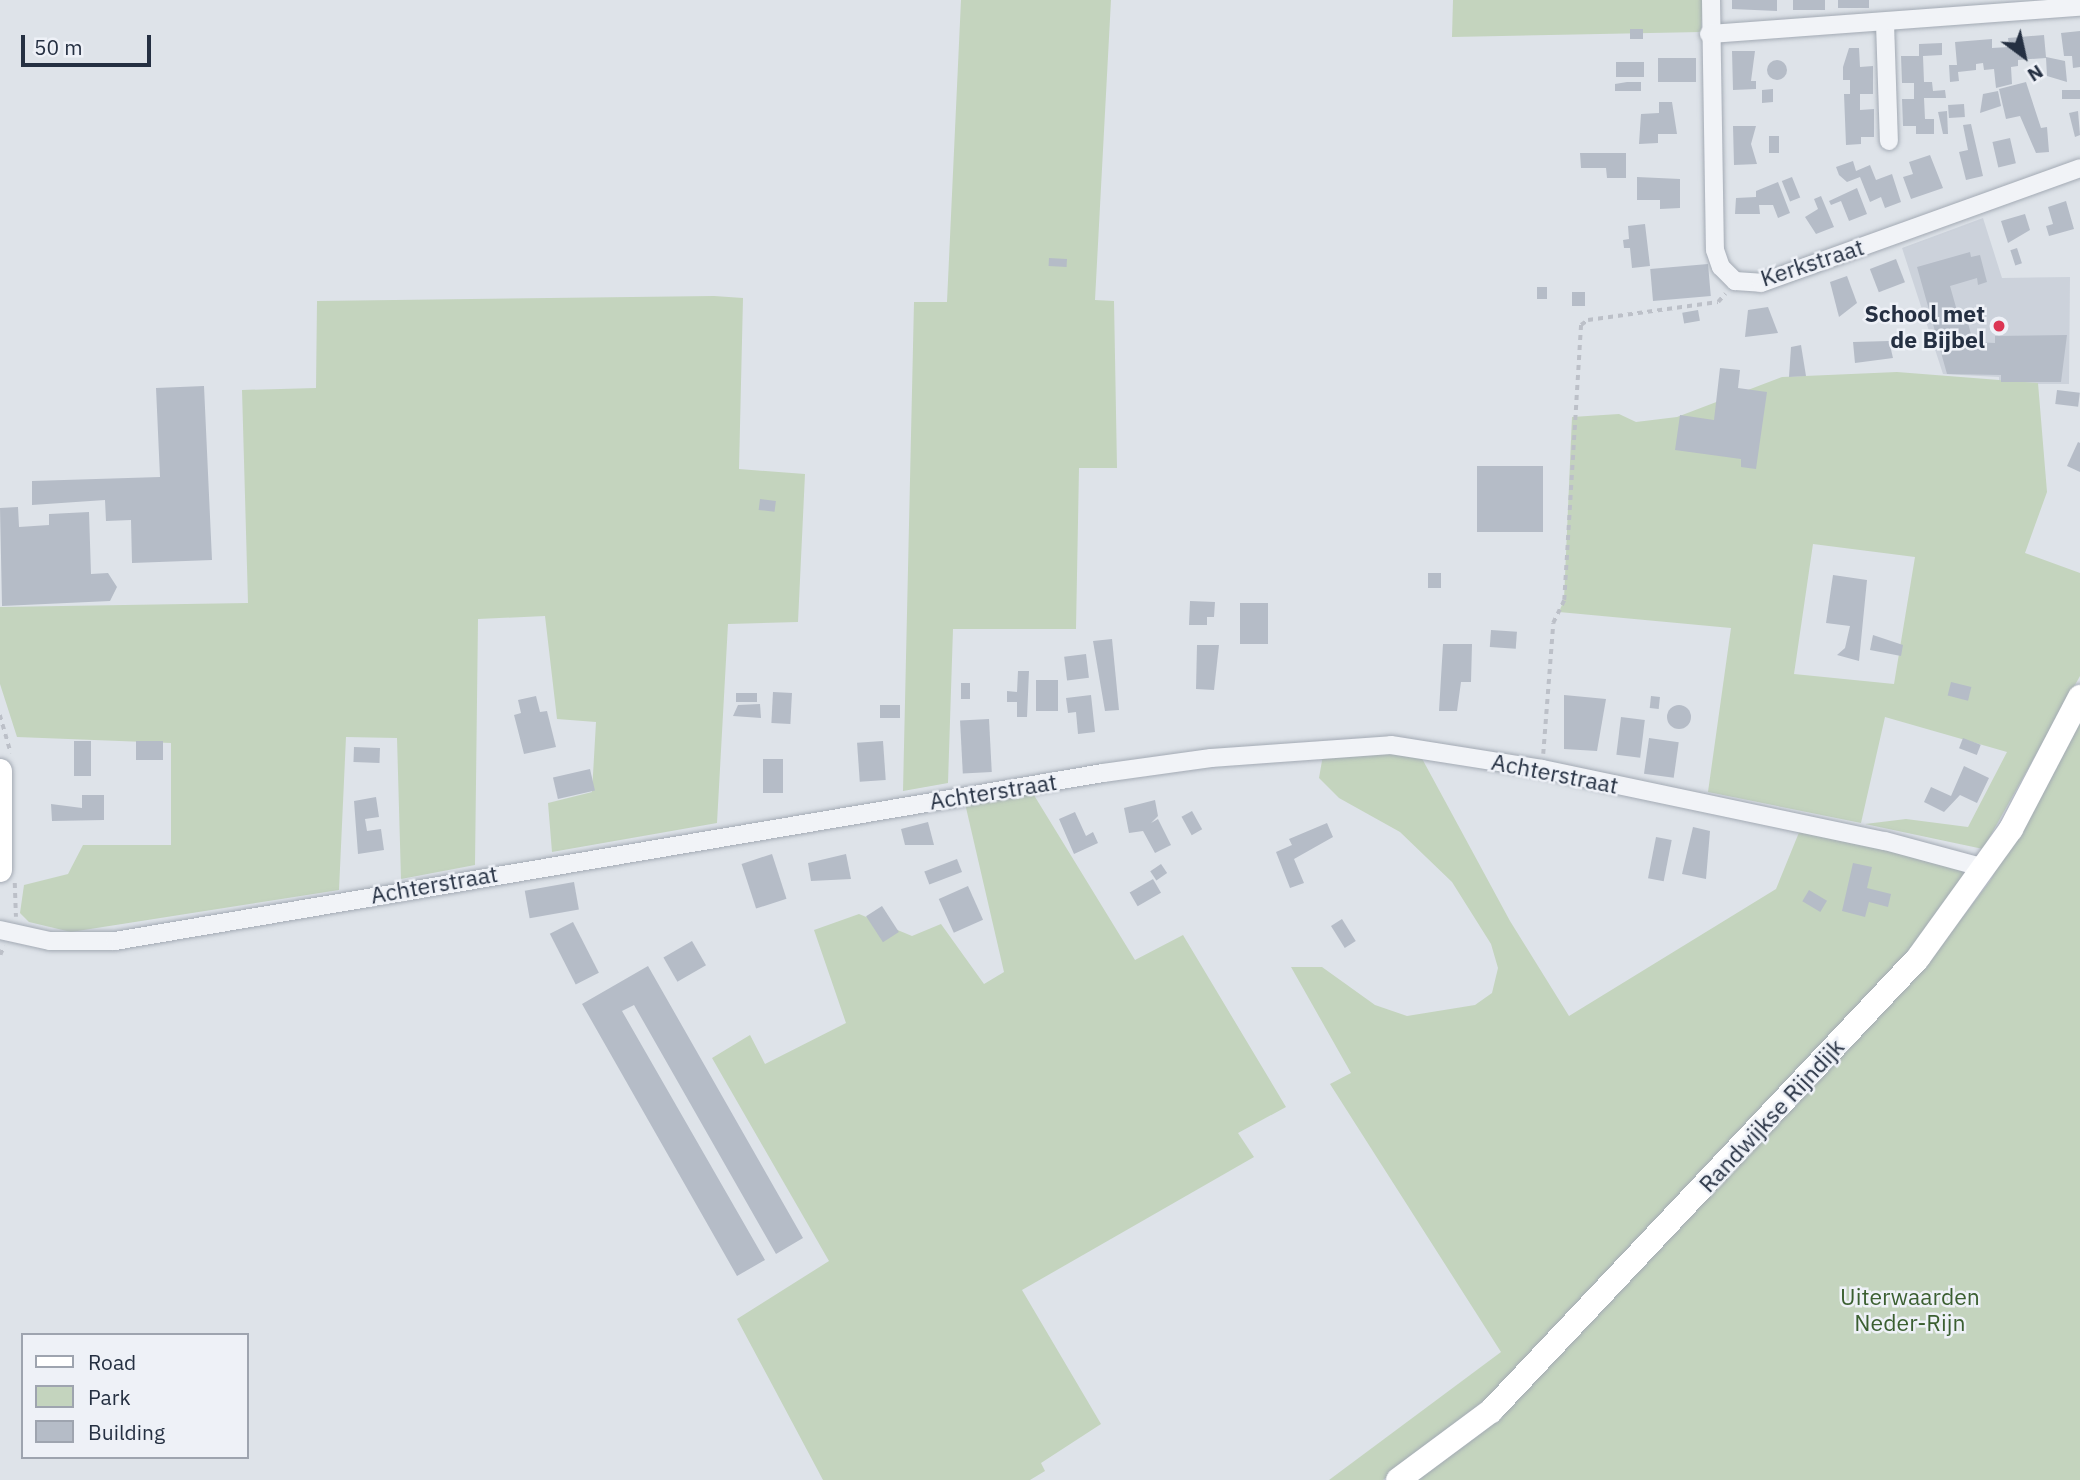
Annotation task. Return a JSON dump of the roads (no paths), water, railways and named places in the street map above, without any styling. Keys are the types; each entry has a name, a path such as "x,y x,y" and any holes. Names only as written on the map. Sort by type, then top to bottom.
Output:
{"street":[{"name":"Kerkstraat","path":"1711,0 1709,34 1715,250 1721,267 1735,281 1761,283 2080,168"},
{"path":"1709,34 2080,7"},
{"path":"1885,23 1889,141"},
{"name":"Randwijkse Rijndijk","path":"1398,1480 1492,1411 1918,958 1984,868 2080,697"},
{"name":"Achterstraat","path":"0,930 50,941 116,941 491,873 1211,758 1391,745 1542,769 1885,841 1984,868"},
{"path":"0,771 0,870"}],"place":[{"name":"School met de Bijbel","path":"1999,326"}],"park label":[{"name":"Uiterwaarden Neder-Rijn","path":"1910,1309"}]}
